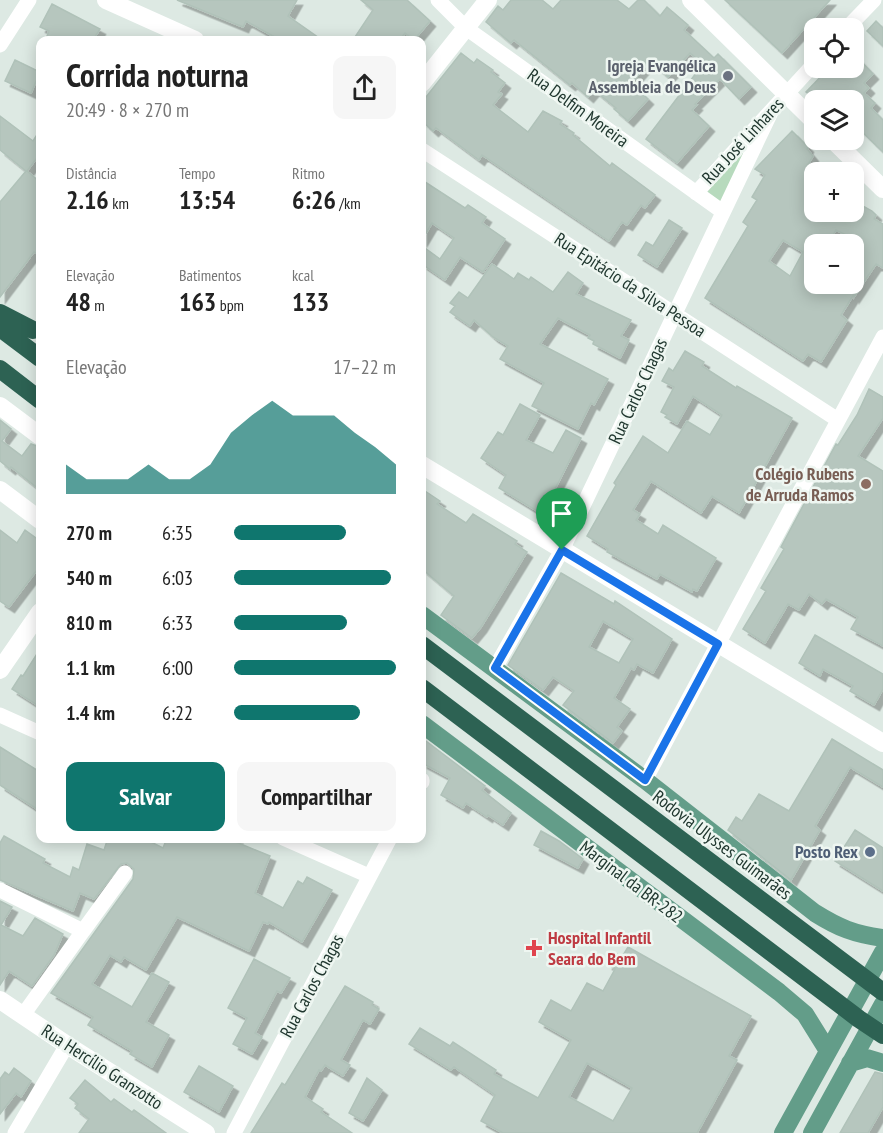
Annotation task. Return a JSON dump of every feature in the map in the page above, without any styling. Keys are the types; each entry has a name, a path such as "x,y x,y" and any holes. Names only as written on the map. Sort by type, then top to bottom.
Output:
{"highway":[{"path":"0,313 36,331"},
{"path":"0,328 36,355"},
{"path":"0,369 36,397"},
{"name":"Rodovia Ulysses Guimarães","path":"426,648 883,992"},
{"path":"426,691 849,1012 883,1035"}],"main road":[{"path":"426,618 645,780 815,913 839,928 857,935 883,938"},
{"name":"Marginal da BR-282","path":"426,727 796,1006 805,1014 828,1051"},
{"path":"783,1133 879,960"},
{"path":"812,1133 883,1004"},
{"path":"850,1063 867,1058 883,1063"}],"street":[{"path":"0,45 28,0"},
{"path":"105,0 186,36"},
{"name":"Rua Delfim Moreira","path":"438,0 466,28 723,212"},
{"path":"426,78 488,0"},
{"path":"691,0 804,111"},
{"path":"857,18 874,0"},
{"name":"Rua José Linhares","path":"696,192 804,75"},
{"name":"Rua Carlos Chagas","path":"495,668 562,550 772,110"},
{"path":"843,150 883,189"},
{"name":"Rua Epitácio da Silva Pessoa","path":"426,153 838,420"},
{"path":"0,304 36,331"},
{"path":"645,780 883,337"},
{"path":"0,406 36,433"},
{"path":"426,467 883,743"},
{"path":"0,490 36,517"},
{"path":"0,670 36,618"},
{"path":"0,715 36,731"},
{"path":"294,843 369,876"},
{"name":"Rua Carlos Chagas","path":"234,1133 387,843"},
{"path":"23,1015 125,873"},
{"path":"0,890 83,931"},
{"name":"Rua Hercílio Granzotto","path":"0,1000 66,1045 206,1133"},
{"path":"15,1133 66,1045"}],"green space":[{"path":"772,110 723,212 696,192"}],"building":[{"path":"177,0 297,0 288,16 316,36 273,36 246,21 243,27"},
{"path":"361,0 407,0 430,21 417,36 409,36 405,33 403,36 356,36 373,10"},
{"path":"511,0 542,0 553,9 561,0 617,0 629,9 638,0 644,0 660,16 667,7 688,25 684,30 714,58 718,54 751,87 739,99 720,79 695,104 697,105 692,110 709,126 677,163 646,139 703,64 690,53 668,77 650,61 631,83 648,99 628,121 594,90 588,97 514,40 511,43 486,22 498,6 503,10"},
{"path":"725,0 830,0 814,18 804,18 804,29 782,53"},
{"path":"52,4 100,29 96,36 47,36 49,31 40,27"},
{"path":"876,21 883,28 883,46 867,31"},
{"path":"461,53 474,63 477,59 493,70 491,72 505,83 498,92 502,94 493,105 528,132 543,111 562,121 560,124 574,133 573,135 610,166 612,163 655,195 645,208 641,205 627,225 622,222 609,241 482,155 479,160 436,128 433,131 426,125 426,97"},
{"path":"15,60 36,70 36,81 31,93 5,81"},
{"path":"864,65 873,74 864,83 869,88 864,93 864,90 808,90 819,78 864,78"},
{"path":"864,93 875,103 871,108 883,120 883,152 864,134"},
{"path":"0,116 33,141 36,136 36,159 27,171 36,179 36,253 34,252 0,297 0,202 26,171 0,150"},
{"path":"792,131 804,143 804,150 808,150 813,156 810,162 804,162 804,222 864,222 864,207 876,215 874,219 883,224 883,268 876,264 864,282 864,234 844,234 836,230 834,234 804,234 804,294 854,294 841,315 847,320 821,362 808,354 803,361 705,298 748,226 743,222 757,200 752,197 765,175 755,169","holes":["783,240 803,252 790,276 769,261"]},
{"path":"426,183 465,208 468,205 486,217 482,223 505,239 483,272 460,257 445,280 426,267 426,249 440,259 454,238 432,223 426,233"},
{"path":"669,220 682,228 657,267 638,255 646,242 653,246"},
{"path":"492,264 514,279 518,273 529,280 531,277 553,292 568,272 583,283 576,294 631,320 621,336 629,340 620,358 593,344 594,341 588,338 590,335 558,318 540,344 608,379 594,405 591,403 578,429 532,406 544,383 500,359 508,346 493,337 474,320 470,326 450,312 455,306 450,303 459,292 468,298"},
{"path":"685,351 704,362 702,366 736,388 737,386 792,418 739,513 712,496 701,513 651,481 633,510 640,514 636,520 658,534 663,525 716,558 697,591 693,589 692,592 660,574 657,579 607,552 608,549 587,536 616,485 614,483 643,436 668,453 687,421 710,435 722,415 693,396 677,424 661,412 674,387 662,381 669,368 673,371"},
{"path":"869,389 883,397 883,418 858,456 883,471 883,646 851,629 858,617 826,599 822,604 809,594 799,610 788,604 765,643 743,629 766,591 761,588 784,549 781,547 836,444 838,445 857,415"},
{"path":"520,404 540,415 526,440 553,453 566,430 581,438 555,489 561,493 547,517 499,488 506,475 481,458 498,432 503,435"},
{"path":"0,420 11,429 2,441 22,456 31,444 36,446 36,487 11,467 10,469 0,461"},
{"path":"426,492 440,501 437,504 466,523 473,514 517,541 515,544 527,552 472,638 441,615 454,596 426,572"},
{"path":"0,530 17,543 25,530 36,538 36,571 9,607 0,601"},
{"path":"561,573 614,604 615,601 672,639 653,673 637,664 634,670 631,668 614,698 630,709 617,727 622,731 613,743 563,705 574,691 553,677 543,690 508,665","holes":["603,621 633,639 619,663 589,647"]},
{"path":"815,635 883,674 883,689 874,705 850,691 853,686 823,669 820,676 799,663"},
{"path":"36,655 36,704 12,689 21,675 23,676"},
{"path":"832,739 883,770 883,787 850,767 815,826 820,830 791,880 728,830 736,817 742,821 759,794 789,811"},
{"path":"426,741 485,786 482,790 511,813 503,825 466,803 463,808 441,795 450,778 426,765"},
{"path":"0,747 36,770 36,808 0,785"},
{"path":"855,830 883,848 883,891 835,861"},
{"path":"541,831 583,859 578,868 534,845"},
{"path":"4,836 45,859 43,863 70,877 73,867 79,870 87,844 104,850 106,843 153,843 163,848 165,843 238,843 270,856 255,893 283,908 298,881 303,884 307,877 332,890 302,942 269,922 268,924 263,922 249,951 177,917 146,970 124,957 121,962 110,955 92,984 132,1007 152,973 169,982 146,1022 169,1035 152,1067 130,1054 132,1051 88,1025 93,1017 51,993 133,879 134,869 127,863 121,864 94,899 80,893 73,911 0,880 0,843"},
{"path":"0,901 12,907 1,925 23,936 35,918 63,934 54,955 32,986 9,971 0,985"},
{"path":"628,947 751,1016 729,1056 737,1060 697,1133 503,1133 481,1121 495,1095 454,1067 451,1070 409,1044 420,1028 450,1046 453,1042 496,1070 494,1074 538,1098 571,1040 539,1022 551,1000 571,1011 587,983 603,991 615,969 607,964 613,952 622,957","holes":["587,1063 632,1088 613,1121 569,1097"]},
{"path":"254,959 290,978 281,993 277,991 255,1033 262,1037 252,1054 233,1044 247,1018 228,1008"},
{"path":"345,986 373,1002 372,1005 379,1009 370,1024 363,1020 341,1060 350,1065 343,1076 325,1065 321,1071 319,1070 305,1097 323,1109 321,1112 352,1133 251,1133 282,1083 285,1085"},
{"path":"199,1066 233,1086 219,1112 184,1092"},
{"path":"14,1068 31,1081 21,1097 16,1093 0,1114 0,1079 5,1072 9,1075"},
{"path":"875,1072 883,1074 883,1107 868,1133 840,1133"},
{"path":"367,1078 382,1090 363,1121 349,1113"},
{"path":"85,1080 111,1102 114,1099 132,1112 134,1110 166,1133 79,1133 89,1119 75,1108 78,1104 70,1098"}],"place":[{"name":"Igreja Evangélica Assembleia de Deus","path":"728,76"},
{"name":"Colégio Rubens de Arruda Ramos","path":"866,484"},
{"name":"Posto Rex","path":"870,852"},
{"name":"Hospital Infantil Seara do Bem","path":"534,948"}],"route":[{"path":"562,550 718,644 645,780 495,668 562,550"}]}
